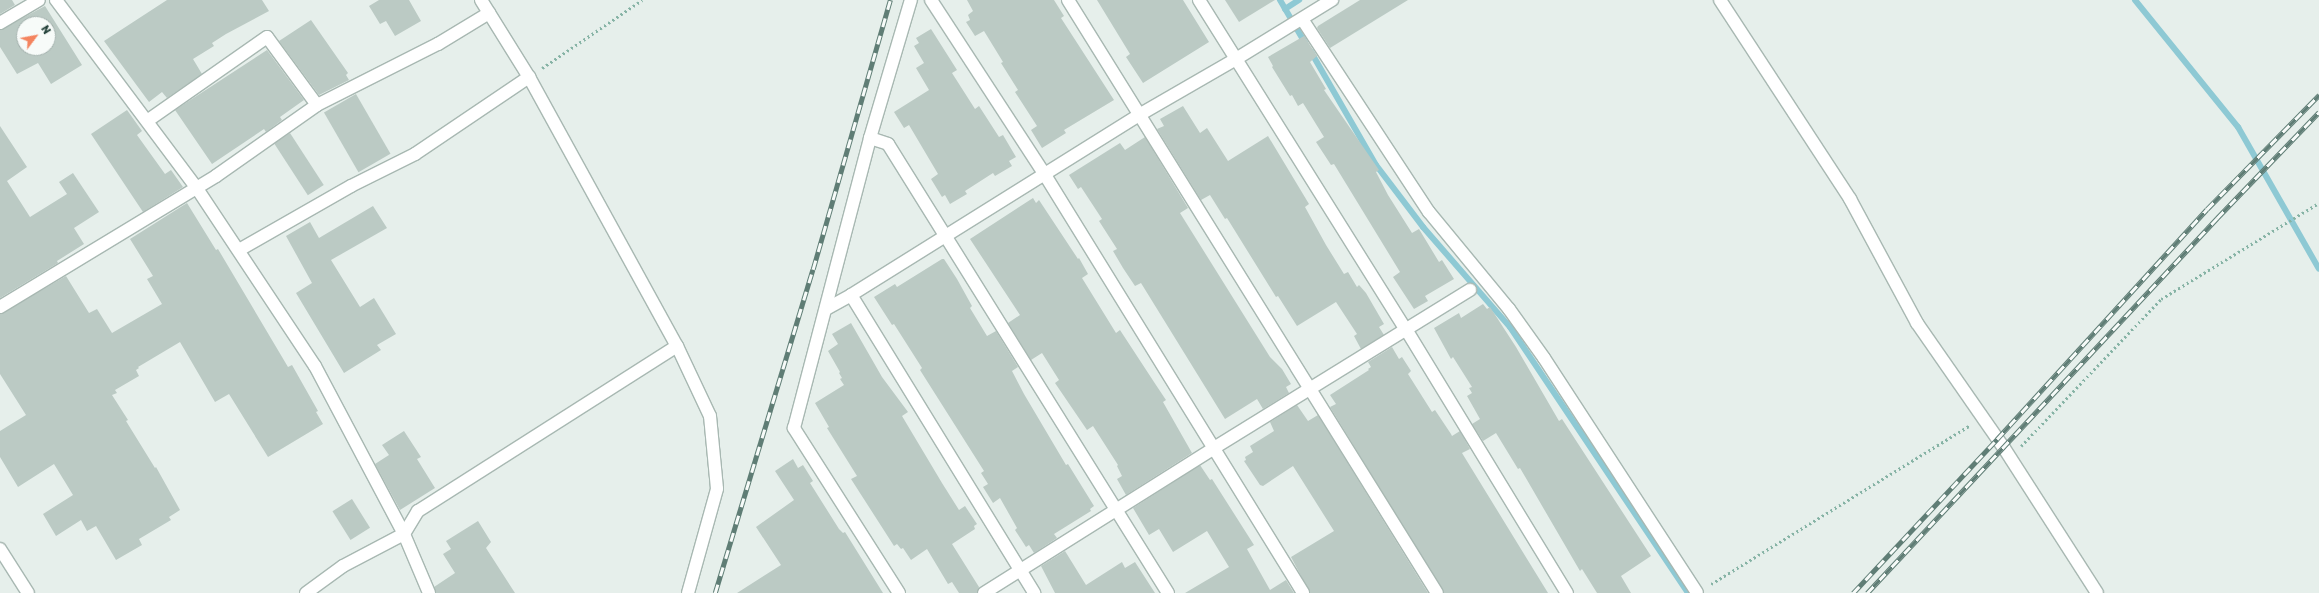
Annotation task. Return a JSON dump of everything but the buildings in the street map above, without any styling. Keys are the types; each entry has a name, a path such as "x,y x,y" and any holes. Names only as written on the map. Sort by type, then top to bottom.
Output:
{"street":[{"path":"0,23 39,0"},
{"path":"56,0 196,187 315,366 404,534 429,593"},
{"path":"481,0 529,77 677,346 710,416 717,489 688,593"},
{"path":"899,593 794,428 870,138 911,0"},
{"path":"931,0 1045,175 1303,593"},
{"path":"1068,0 1437,593"},
{"path":"1199,0 1407,330 1567,593"},
{"path":"826,309 851,296 1139,115 1236,59 1332,0"},
{"path":"1720,0 1850,199 1917,323 2011,459 2097,593"},
{"path":"0,307 216,176 317,105 438,44 489,13"},
{"path":"1302,19 1429,212 1509,309 1544,358 1697,593"},
{"path":"147,121 267,37 317,105"},
{"path":"239,250 351,186 415,154 529,77"},
{"path":"870,138 888,144 1168,593"},
{"path":"984,593 1310,388 1407,330 1470,290"},
{"path":"851,296 1034,593"},
{"path":"306,593 343,566 404,534 418,511 677,346"},
{"path":"0,549 28,593"}],"path":[{"path":"529,77 642,0"},
{"path":"2011,459 2027,439 2161,299 2287,221 2319,203"},
{"path":"1697,593 1983,418"}],"waterway":[{"path":"1280,0 1305,43"},
{"path":"1285,9 1299,0"},
{"path":"2135,0 2238,127 2319,269"},
{"path":"1311,52 1376,165 1423,227 1510,327 1688,593"}],"railway":[{"path":"715,593 813,269 890,0"},
{"path":"1853,593 1997,439 2207,209 2319,95"},
{"path":"1867,593 2217,218 2319,112"}]}
